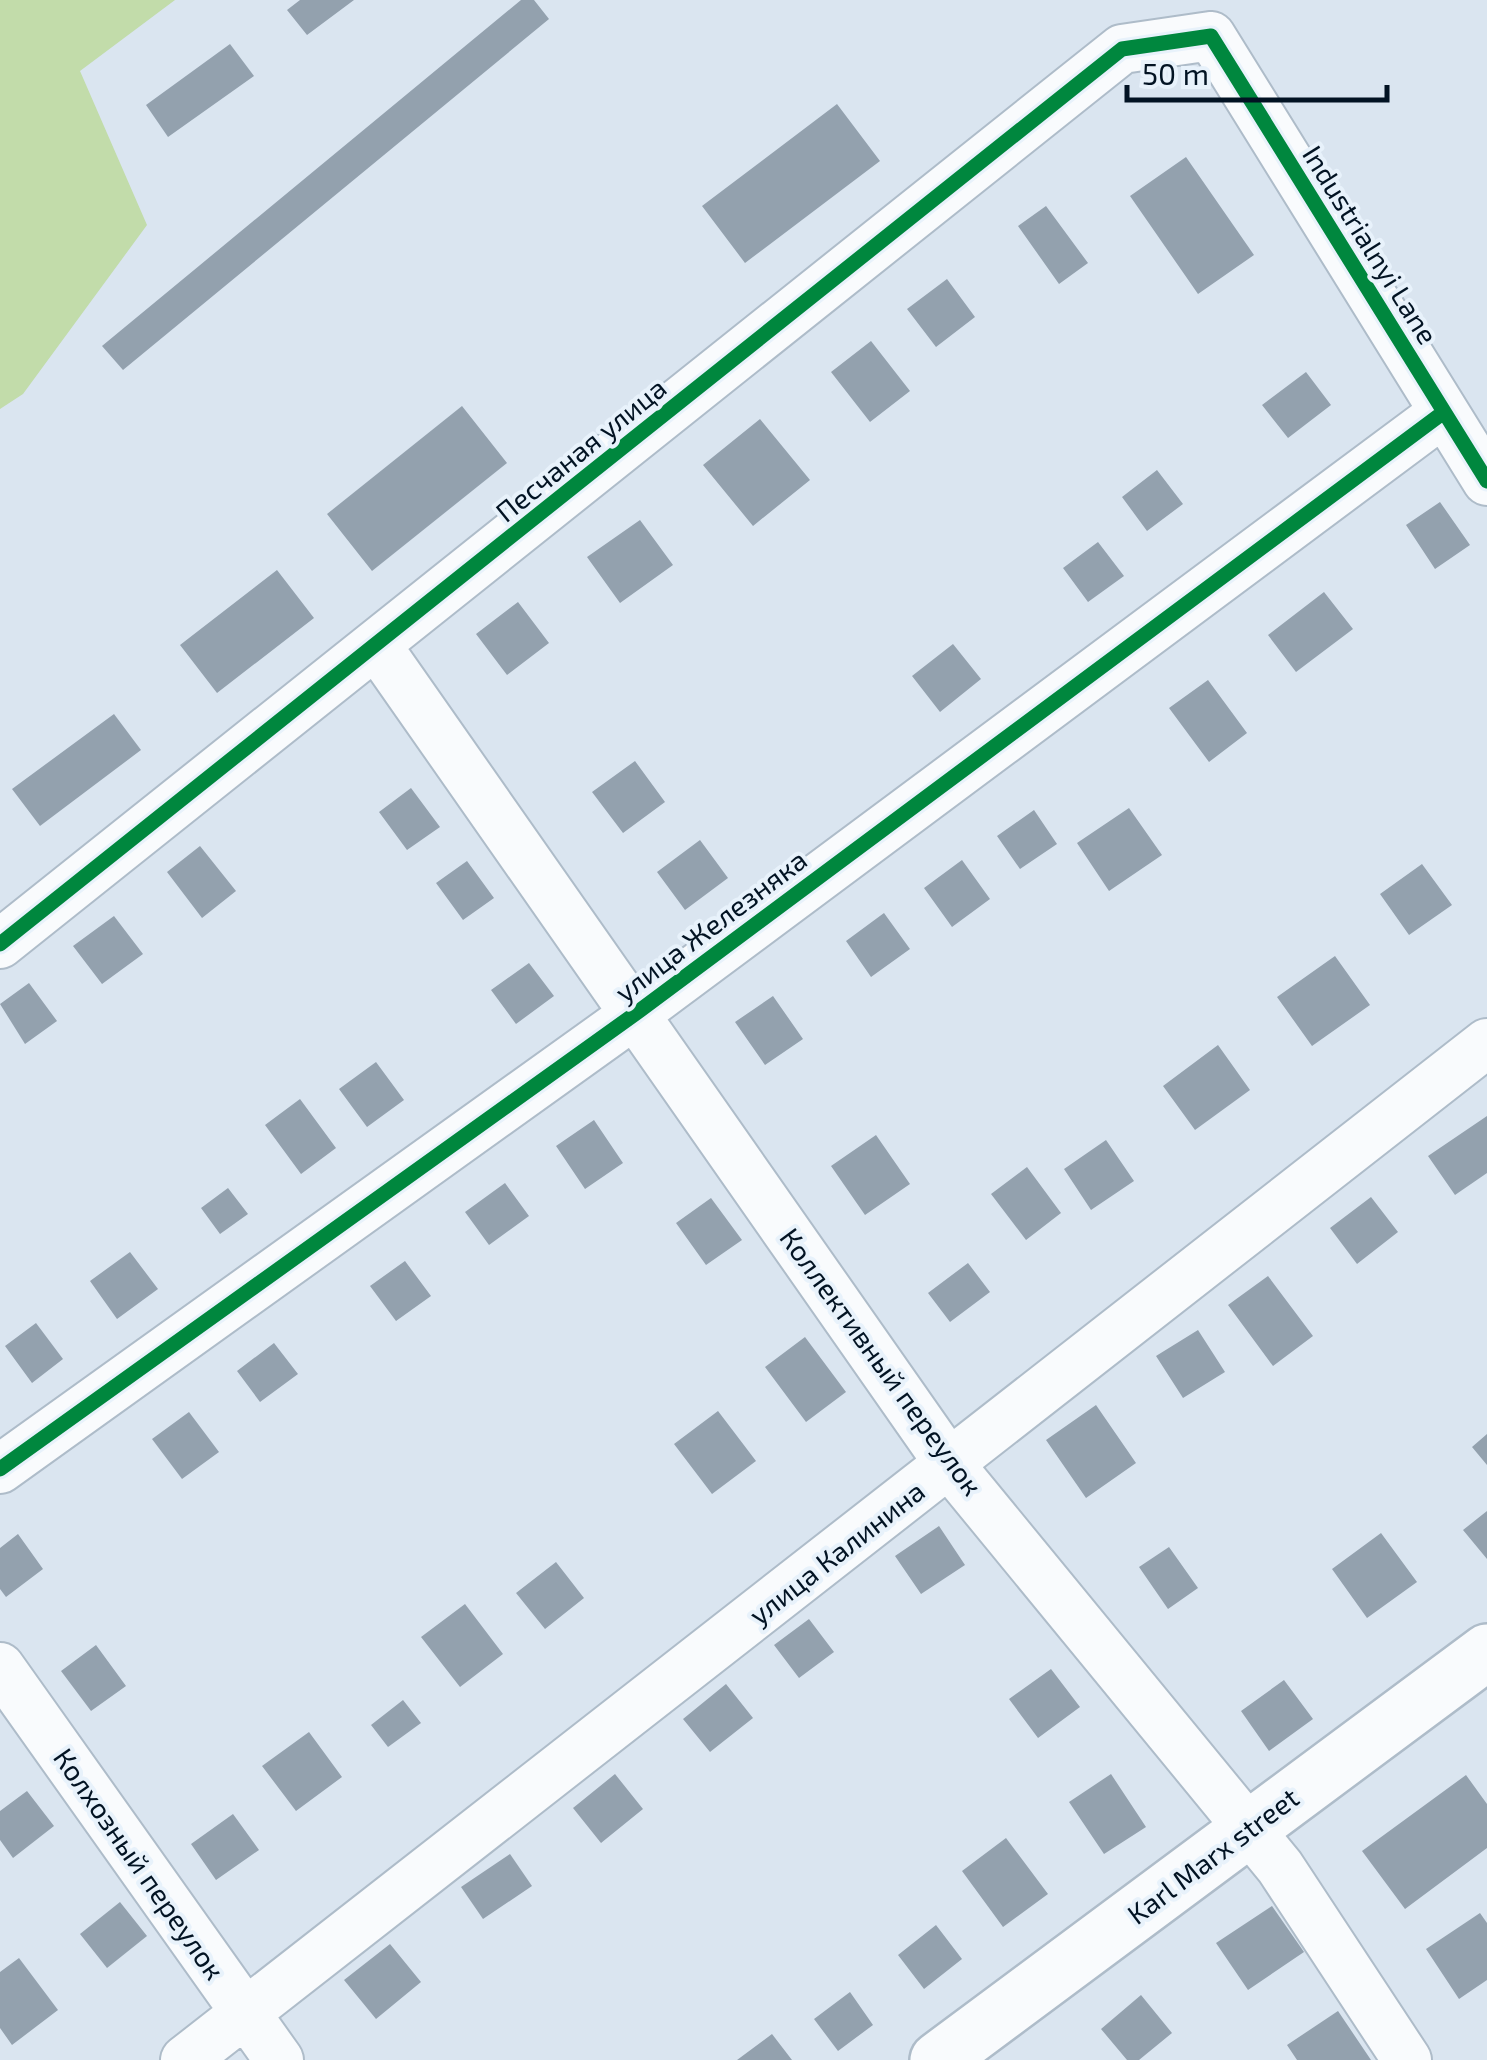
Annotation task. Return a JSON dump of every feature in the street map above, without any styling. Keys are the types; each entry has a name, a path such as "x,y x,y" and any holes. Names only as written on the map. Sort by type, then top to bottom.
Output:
{"main road":[{"name":"Karl Marx street","path":"938,2060 1487,1652"}],"street":[{"name":"Industrialnyi Lane","path":"1210,18 1487,481"},
{"name":"Песчаная улица","path":"0,944 1122,49 1210,18"},
{"name":"улица Железняка","path":"0,1469 636,1014 1444,412"},
{"name":"Коллективный переулок","path":"377,646 950,1465 1280,1867 1407,2060"},
{"name":"улица Калинина","path":"185,2060 247,2016 1487,1044"},
{"name":"Колхозный переулок","path":"0,1666 279,2060"}],"green space":[{"path":"0,0 175,0 80,71 147,225 23,394 0,409"}],"building":[{"path":"300,0 354,0 307,35 287,10"},
{"path":"521,0 534,0 549,19 123,370 102,346"},
{"path":"230,44 254,76 168,137 146,105"},
{"path":"837,104 880,161 745,263 702,206"},
{"path":"1186,157 1254,255 1198,294 1130,196"},
{"path":"1046,206 1088,263 1059,284 1018,226"},
{"path":"947,279 975,317 936,347 907,309"},
{"path":"871,341 910,391 870,422 831,372"},
{"path":"1306,372 1331,405 1288,438 1262,405"},
{"path":"462,406 507,463 372,571 327,514"},
{"path":"760,419 810,480 753,526 703,465"},
{"path":"1157,470 1183,504 1147,531 1122,497"},
{"path":"1440,502 1470,545 1435,569 1406,525"},
{"path":"640,520 673,565 620,603 587,557"},
{"path":"1098,542 1124,576 1088,602 1063,568"},
{"path":"277,570 314,618 217,693 180,645"},
{"path":"1324,592 1353,629 1296,672 1268,635"},
{"path":"518,602 549,643 507,675 476,634"},
{"path":"953,644 981,679 940,712 912,676"},
{"path":"1208,680 1247,733 1209,762 1169,708"},
{"path":"114,714 141,750 40,826 12,789"},
{"path":"635,761 665,802 623,833 592,792"},
{"path":"411,788 440,827 407,850 379,812"},
{"path":"1129,808 1162,855 1109,891 1077,843"},
{"path":"1034,810 1057,844 1020,869 997,836"},
{"path":"700,840 728,878 685,910 657,872"},
{"path":"200,846 236,891 202,918 167,872"},
{"path":"962,860 990,899 952,927 924,888"},
{"path":"467,861 494,898 463,920 436,883"},
{"path":"1422,864 1452,905 1409,935 1380,894"},
{"path":"884,913 910,949 871,977 846,941"},
{"path":"114,916 143,954 102,984 73,946"},
{"path":"1335,956 1370,1005 1312,1046 1277,997"},
{"path":"529,963 554,996 516,1024 491,990"},
{"path":"29,983 57,1021 25,1044 0,1004"},
{"path":"773,996 803,1039 765,1065 735,1022"},
{"path":"1218,1045 1250,1090 1195,1130 1163,1086"},
{"path":"376,1062 404,1100 367,1127 339,1089"},
{"path":"300,1099 336,1148 301,1174 265,1125"},
{"path":"1487,1116 1487,1173 1455,1195 1428,1156"},
{"path":"594,1120 623,1163 585,1189 556,1146"},
{"path":"876,1135 910,1184 865,1215 831,1166"},
{"path":"1106,1140 1134,1181 1091,1210 1064,1169"},
{"path":"1027,1167 1061,1213 1026,1240 991,1194"},
{"path":"505,1183 529,1216 489,1245 465,1212"},
{"path":"228,1188 248,1214 220,1234 201,1208"},
{"path":"1371,1197 1398,1232 1357,1264 1330,1228"},
{"path":"711,1198 742,1240 706,1265 676,1223"},
{"path":"130,1252 158,1289 117,1319 90,1281"},
{"path":"405,1261 431,1296 396,1321 370,1286"},
{"path":"968,1263 990,1292 950,1322 928,1293"},
{"path":"1268,1276 1313,1336 1273,1366 1228,1305"},
{"path":"36,1323 63,1359 32,1383 5,1346"},
{"path":"1198,1330 1225,1372 1183,1398 1156,1356"},
{"path":"805,1337 846,1392 806,1422 765,1367"},
{"path":"274,1343 298,1374 260,1402 237,1371"},
{"path":"1096,1405 1136,1463 1086,1498 1046,1440"},
{"path":"718,1411 756,1461 712,1494 674,1444"},
{"path":"189,1412 219,1452 182,1479 152,1439"},
{"path":"1487,1434 1487,1465 1472,1447"},
{"path":"1487,1511 1487,1559 1463,1530"},
{"path":"939,1526 965,1565 921,1594 895,1556"},
{"path":"1381,1533 1417,1582 1367,1618 1332,1569"},
{"path":"18,1534 43,1569 6,1597 0,1589 0,1548"},
{"path":"1169,1547 1198,1588 1168,1609 1139,1567"},
{"path":"556,1562 584,1598 545,1629 516,1593"},
{"path":"465,1604 503,1654 460,1687 421,1637"},
{"path":"809,1619 834,1652 799,1678 774,1645"},
{"path":"96,1645 126,1686 91,1711 61,1671"},
{"path":"1051,1669 1080,1707 1038,1738 1009,1699"},
{"path":"1284,1680 1313,1719 1269,1751 1241,1711"},
{"path":"726,1684 753,1718 710,1752 683,1719"},
{"path":"403,1700 421,1723 388,1747 371,1725"},
{"path":"309,1732 342,1777 296,1811 262,1766"},
{"path":"615,1774 643,1809 601,1843 573,1808"},
{"path":"1111,1774 1146,1827 1104,1854 1069,1802"},
{"path":"1466,1775 1487,1804 1487,1848 1405,1909 1362,1851"},
{"path":"27,1791 54,1826 13,1858 0,1840 0,1811"},
{"path":"233,1814 259,1850 216,1880 191,1844"},
{"path":"1006,1838 1048,1894 1003,1927 962,1871"},
{"path":"510,1854 532,1886 483,1919 461,1887"},
{"path":"120,1902 147,1936 107,1968 80,1934"},
{"path":"1272,1906 1304,1952 1248,1990 1216,1943"},
{"path":"1480,1913 1487,1923 1487,1980 1459,1999 1426,1949"},
{"path":"936,1925 962,1959 924,1989 898,1955"},
{"path":"390,1944 421,1982 376,2019 344,1980"},
{"path":"19,1958 58,2010 12,2045 0,2028 0,1972"},
{"path":"850,1992 873,2025 838,2051 814,2019"},
{"path":"1141,1995 1172,2033 1139,2060 1127,2060 1101,2029"},
{"path":"1338,2011 1371,2060 1297,2060 1287,2045"},
{"path":"772,2034 792,2060 737,2060"}],"cycle path":[{"path":"0,944 1122,49 1211,36 1487,481"},
{"path":"0,1469 635,1014 1444,412"}]}
